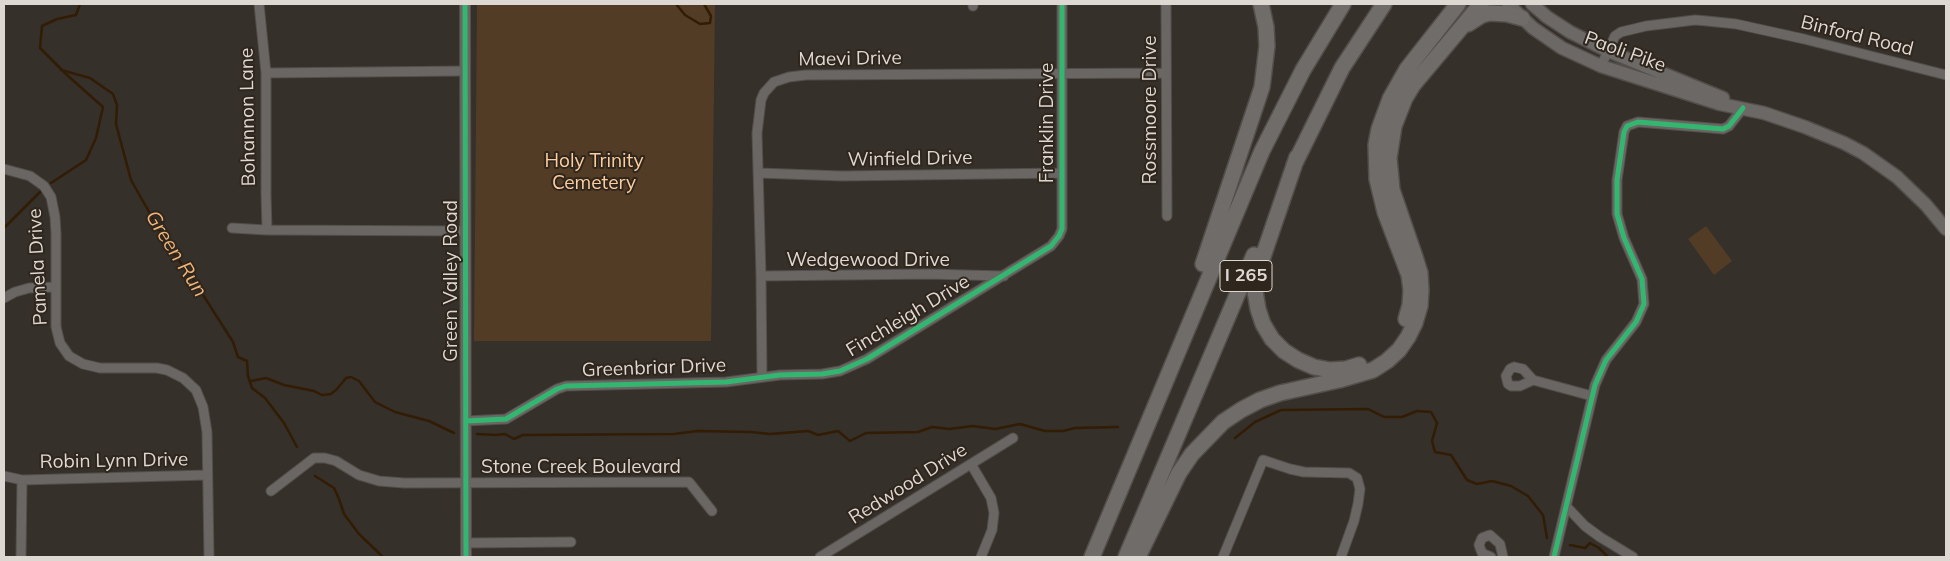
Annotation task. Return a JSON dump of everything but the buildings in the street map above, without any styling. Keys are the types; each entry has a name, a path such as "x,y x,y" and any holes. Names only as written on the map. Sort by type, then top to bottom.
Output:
{"highway":[{"path":"1151,415 1178,330 1209,249 1262,87 1267,46 1266,27 1261,4"},
{"name":"I 265","path":"1092,557 1262,151 1304,70 1343,4"},
{"name":"I 265","path":"1126,557 1275,204 1342,68 1384,4"},
{"path":"1455,37 1481,4"},
{"path":"1298,157 1257,274 1255,291 1258,309 1263,324 1272,339 1284,351 1298,360 1314,366 1330,370 1346,369 1362,364 1383,352 1399,334 1406,320 1411,290 1408,275 1380,196 1377,179 1376,145 1383,114 1397,84 1417,54 1455,6"},
{"path":"1138,557 1179,473 1192,454 1223,422 1254,403 1280,393 1340,380 1373,370 1398,350 1408,337 1416,323 1420,306 1420,273 1392,190 1389,158 1394,126 1405,98 1422,72 1466,25 1482,15 1497,13 1522,18"}],"main road":[{"name":"Paoli Pike","path":"1508,4 1522,18 1562,48 1601,66 1720,104 1743,108 1805,127 1844,143 1863,153 1897,177 1946,229"},
{"name":"Paoli Pike","path":"1532,4 1547,17 1570,32 1608,51 1721,96 1743,108"}],"street":[{"name":"Bohannon Lane","path":"259,4 266,73 267,230"},
{"name":"Green Valley Road","path":"464,4 466,557"},
{"name":"Franklin Drive","path":"1056,242 1062,230 1062,4"},
{"name":"Rossmoore Drive","path":"1166,4 1166,216"},
{"name":"Binford Road","path":"1601,66 1615,36 1621,32 1656,25 1707,20 1804,39 1946,75"},
{"path":"266,73 464,71"},
{"name":"Maevi Drive","path":"762,377 757,133 759,108 764,93 769,87 781,79 806,75 1166,73"},
{"path":"1554,557 1592,396 1602,368 1617,345 1636,322 1644,304 1642,279 1624,238 1617,214 1617,180 1624,132 1627,126 1638,122 1723,129 1729,126 1743,108"},
{"name":"Pamela Drive","path":"4,169 30,176 44,186 51,197 56,218 55,318 60,343 69,356 83,364 100,368 157,368 167,370 183,378 196,390 203,407 207,432 209,557"},
{"name":"Winfield Drive","path":"759,173 842,176 1062,173"},
{"path":"232,228 267,230 465,230"},
{"name":"Finchleigh Drive","path":"762,377 822,374 850,368 898,341 1056,242"},
{"name":"Wedgewood Drive","path":"761,276 929,274 1004,276"},
{"path":"4,298 29,288 56,287"},
{"name":"Greenbriar Drive","path":"466,421 506,419 557,389 566,386 726,382 762,377"},
{"path":"1533,380 1592,396"},
{"name":"Redwood Drive","path":"820,557 1013,438"},
{"path":"271,491 314,458 336,461 359,475 379,481 404,483 466,482"},
{"path":"1223,557 1263,460 1290,470 1349,473 1357,478 1360,489 1358,504 1354,521 1340,557"},
{"path":"971,464 991,498 994,513 992,530 981,557"},
{"name":"Robin Lynn Drive","path":"4,476 22,480 207,475"},
{"path":"21,557 22,480"},
{"name":"Stone Creek Boulevard","path":"466,482 689,482 712,511"},
{"path":"1566,506 1585,526 1633,557"},
{"path":"1491,557 1480,550 1480,541 1490,535 1498,540 1503,557"},
{"path":"466,543 571,542"}],"green space":[{"name":"Holy Trinity Cemetery","path":"477,4 715,4 711,341 474,341"},
{"path":"1706,226 1732,261 1714,275 1688,239"}],"waterway":[{"path":"51,183 86,160 96,138 103,107 40,48 42,26 57,19 76,15 80,4"},
{"path":"676,4 685,15 700,24 710,23 711,16 704,4"},
{"name":"Green Run","path":"61,70 90,78 113,94 117,105 116,124 131,180 170,249 191,276 233,342 238,357 247,361 248,376 252,388 265,398 284,423 297,447"},
{"path":"4,228 40,192"},
{"path":"251,381 266,378 284,385 314,391 322,395 331,394 346,378 351,377 359,381 375,402 395,412 429,421 454,433"},
{"path":"1235,438 1255,422 1281,410 1368,409 1384,417 1402,417 1417,411 1431,412 1437,423 1432,441 1435,452 1451,455 1467,480 1477,484 1492,481 1511,486 1528,496 1543,515 1547,538"},
{"path":"477,434 505,434 514,439 523,435 674,434 697,431 770,434 808,431 818,435 838,431 850,441 866,433 918,432 932,427 949,429 973,426 995,429 1020,424 1045,431 1118,427"},
{"name":"Green Run","path":"315,476 334,488 344,514 359,534 383,557"},
{"path":"1570,545 1585,548 1590,543 1599,548 1608,557"}],"cycle path":[{"path":"465,4 466,557"},
{"path":"466,421 506,419 557,389 566,386 726,382 780,375 822,374 840,371 867,359 1051,246 1062,229 1062,4"},
{"path":"1554,557 1595,385 1606,360 1636,322 1644,304 1642,279 1624,238 1617,214 1617,180 1624,132 1627,126 1638,122 1723,129 1729,126 1743,108"}]}
